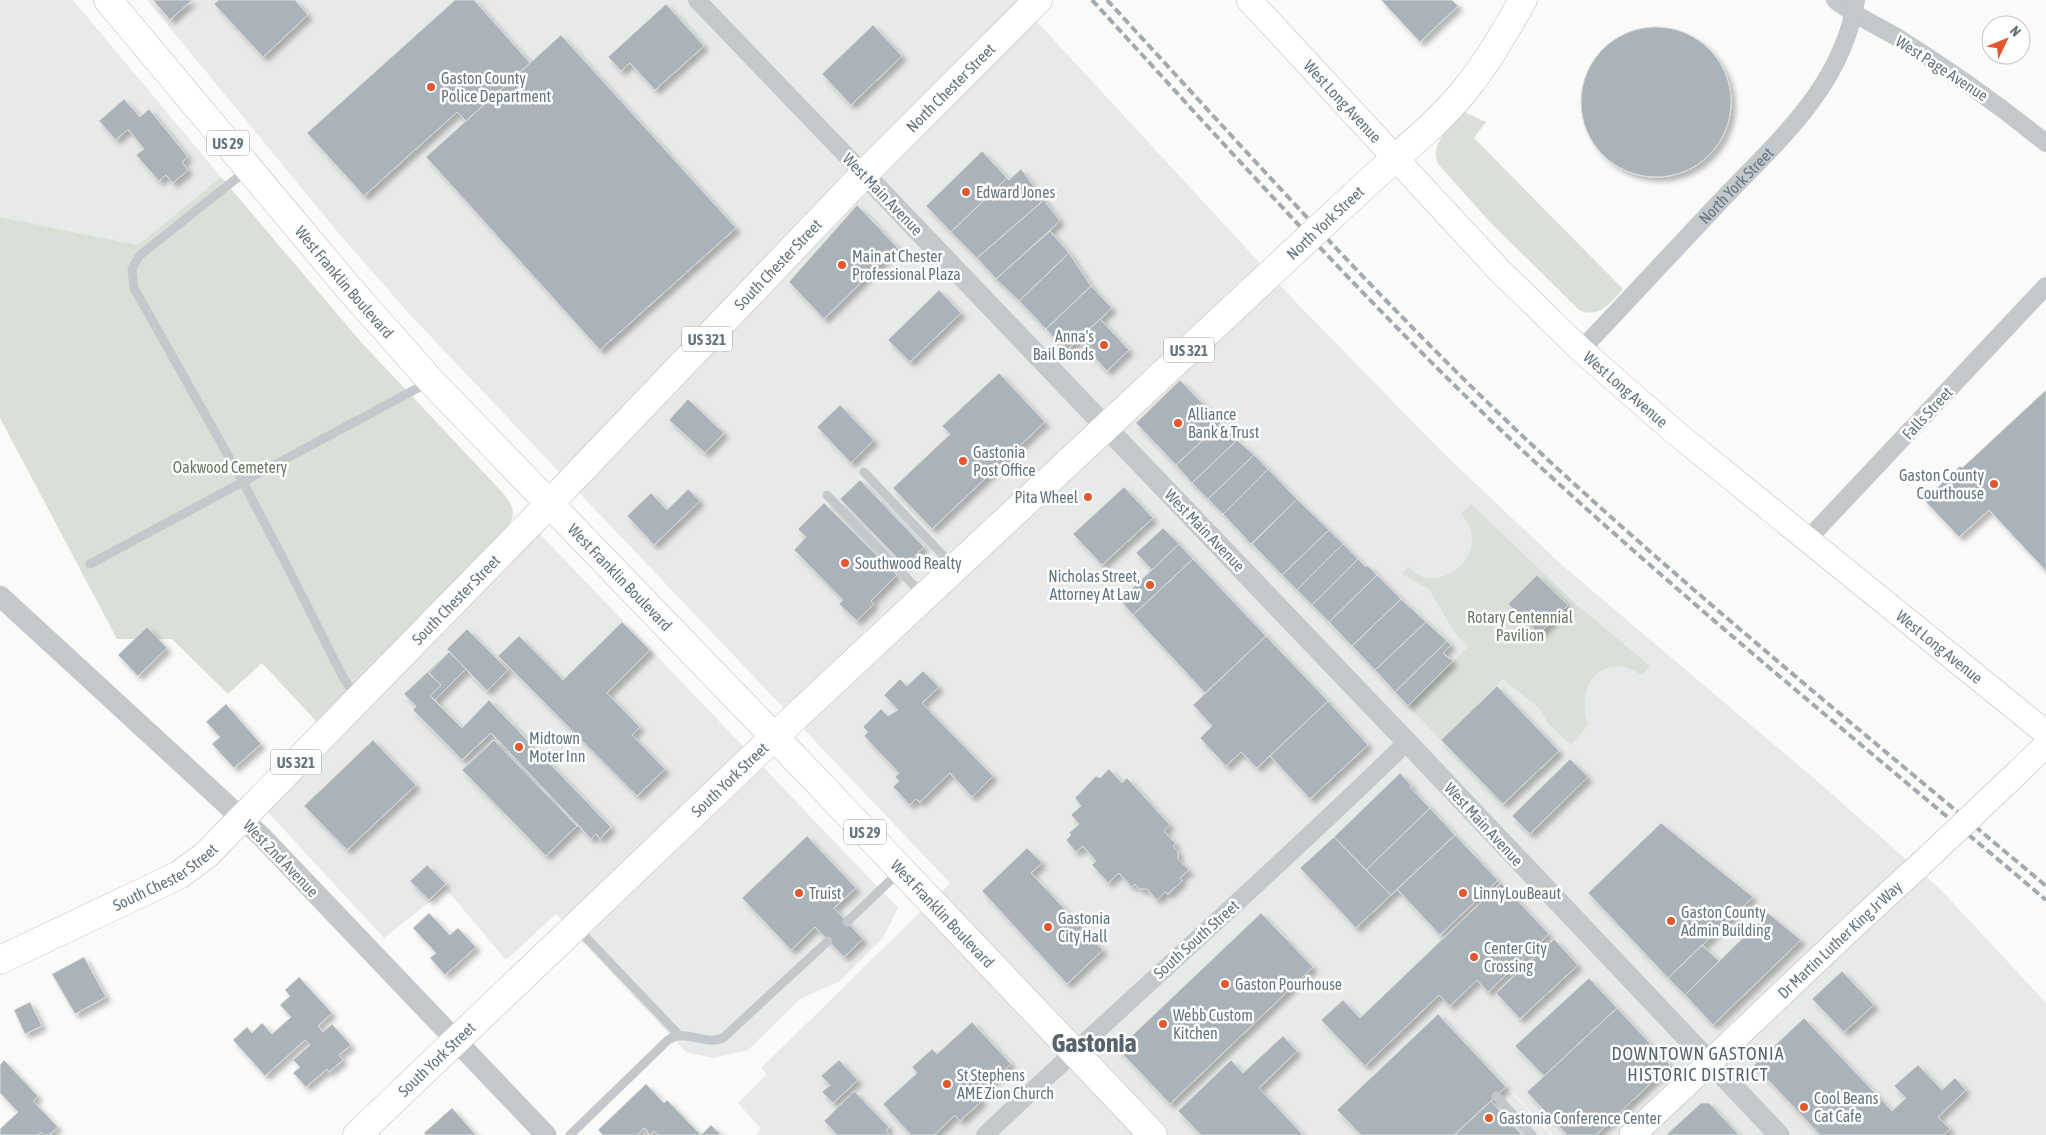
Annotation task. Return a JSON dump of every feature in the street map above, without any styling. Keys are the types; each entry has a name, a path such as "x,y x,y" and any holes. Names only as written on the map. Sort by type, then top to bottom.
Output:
{"main road":[{"name":"West Franklin Boulevard","path":"108,0 347,286 431,381 774,737 1153,1135"},
{"name":"West Long Avenue","path":"1249,0 1499,270 1581,350 1646,407 1807,540 2046,733"},
{"name":"North York Street","path":"1106,427 1439,118 1464,91 1487,61 1523,0"},
{"name":"North Chester Street","path":"864,174 1034,4"},
{"name":"South Chester Street","path":"0,960 179,875 206,855 550,504 864,174"},
{"name":"South York Street","path":"356,1135 774,737 1106,427"},
{"name":"Dr Martin Luther King Jr Way","path":"1632,1135 1710,1063 1862,916 1920,865 2046,745"}],"street":[{"name":"West Main Avenue","path":"697,0 1407,742 1779,1135"},
{"name":"West Page Avenue","path":"1835,0 1855,7 1898,38 1976,89 2046,143"},
{"name":"North York Street","path":"1581,350 1810,106 1837,60 1851,28 1855,7"},
{"name":"Falls Street","path":"1807,540 2046,286"},
{"name":"West 2nd Avenue","path":"0,596 243,818 541,1133"},
{"name":"South South Street","path":"986,1135 1407,742"}],"lane":[{"path":"249,169 139,256 132,269 134,288 243,482 344,679 358,698"},
{"path":"90,564 431,381"},
{"path":"864,472 955,568"},
{"path":"827,495 924,596"},
{"path":"847,922 901,870"},
{"path":"575,926 679,1035 710,1041 718,1041 723,1038 828,941"},
{"path":"570,1135 668,1040 679,1035"},
{"path":"1496,1096 1532,1135"}],"shaded area":[{"path":"0,0 73,0 221,177 138,245 0,217"},
{"path":"147,0 1017,0 1294,300 1442,452 1563,566 1824,787 1941,890 2046,1003 2046,1135 1553,1135 1484,1063 1551,1135 756,1135 761,1129 738,1103 767,1074 761,1068 950,883 413,318 341,236"},
{"path":"539,533 898,908 883,938 840,981 800,999 748,1050 713,1058 686,1052 556,914 506,960 446,889 384,938 263,807"}],"green space":[{"path":"1464,112 1486,122 1474,138 1623,289 1604,308 1592,312 1579,310 1490,222 1438,164 1436,149 1439,142"},
{"name":"Oakwood Cemetery","path":"221,177 361,342 503,493 510,503 513,512 511,521 504,531 317,722 262,663 228,694 172,639 117,639 0,418 0,217 138,245"},
{"name":"Rotary Centennial Pavilion","path":"1471,504 1577,605 1650,666 1642,675 1628,668 1615,667 1605,669 1597,674 1590,682 1586,691 1585,713 1588,724 1571,745 1549,724 1539,708 1503,679 1441,740 1408,706 1468,647 1455,633 1429,589 1402,574 1408,567 1423,577 1438,578 1455,571 1462,564 1471,549 1472,540 1470,528 1461,514"}],"building":[{"path":"153,0 192,0 170,20"},
{"path":"219,0 295,0 308,15 263,57 214,4"},
{"name":"Gaston County Police Department","path":"455,0 474,0 530,63 466,121 457,112 364,196 307,133"},
{"path":"1381,0 1452,0 1458,6 1420,42"},
{"path":"666,4 704,46 655,90 630,63 621,71 608,57"},
{"path":"873,25 902,56 851,105 822,74"},
{"path":"1656,27 1671,28 1685,33 1709,49 1725,73 1730,87 1730,117 1725,131 1709,155 1685,171 1671,176 1656,177 1641,176 1627,171 1603,155 1587,131 1582,117 1581,102 1582,87 1587,73 1603,49 1627,33 1641,28"},
{"path":"561,35 736,228 600,350 426,157"},
{"path":"124,99 140,117 149,109 188,157 182,162 188,170 173,183 166,175 159,181 136,155 144,149 128,129 116,140 99,121"},
{"name":"Edward Jones","path":"982,151 1007,178 951,232 926,206"},
{"path":"1021,169 1044,200 977,258 951,232 1007,178 1009,180"},
{"path":"1044,200 1060,221 996,279 977,258"},
{"name":"Main at Chester Professional Plaza","path":"857,205 897,247 824,319 789,282"},
{"path":"1050,231 1069,253 1019,301 996,279"},
{"path":"1069,253 1091,286 1046,329 1019,301"},
{"path":"1091,286 1112,308 1066,351 1046,329"},
{"path":"939,290 961,313 910,362 888,340"},
{"name":"Anna's Bail Bonds","path":"1100,319 1129,350 1107,371 1078,340"},
{"name":"Gastonia Post Office","path":"999,373 1045,422 932,529 893,488 950,434 942,426"},
{"name":"Alliance Bank & Trust","path":"1180,380 1221,423 1176,465 1136,423"},
{"name":"Gaston County Courthouse","path":"2046,390 2046,571 1989,510 1959,537 1924,500 1960,466 1962,468"},
{"path":"688,399 724,433 705,453 669,420"},
{"path":"840,405 874,440 851,463 817,427"},
{"path":"1221,423 1237,440 1192,483 1176,465"},
{"path":"1237,440 1254,455 1208,499 1192,483"},
{"path":"1254,455 1268,469 1223,514 1208,499"},
{"path":"1268,469 1297,499 1251,544 1223,514"},
{"path":"860,480 924,547 905,566 840,499"},
{"path":"1124,487 1153,518 1102,565 1073,534"},
{"path":"688,489 700,501 654,545 627,516 651,493 667,510"},
{"path":"1297,499 1329,530 1282,575 1252,544"},
{"name":"Southwood Realty","path":"824,503 897,575 871,601 874,604 857,621 839,604 843,600 794,550 806,537 798,529"},
{"path":"1163,528 1179,544 1152,570 1136,553"},
{"path":"1329,530 1343,544 1297,590 1282,575"},
{"name":"Nicholas Street, Attorney At Law","path":"1179,544 1193,559 1133,615 1120,600"},
{"path":"1343,544 1358,559 1312,605 1297,590"},
{"path":"1193,559 1266,636 1205,693 1133,615"},
{"path":"1358,559 1377,575 1329,622 1312,605"},
{"path":"1377,575 1401,599 1352,646 1329,622"},
{"name":"Rotary Centennial Pavilion","path":"1537,575 1568,605 1539,634 1508,604"},
{"path":"1401,599 1426,622 1375,670 1352,646"},
{"path":"622,622 650,650 607,693 640,727 632,735 665,769 637,796 498,656 519,636 563,680"},
{"path":"1426,622 1447,641 1395,692 1375,670"},
{"path":"147,627 167,648 138,676 118,655"},
{"name":"Midtown Moter Inn","path":"467,629 508,670 487,691 466,669 435,700 462,728 489,700 611,827 600,839 596,834 591,839 491,733 462,760 413,710 416,706 404,694 449,652 447,649"},
{"path":"467,629 508,670 487,691 447,649"},
{"path":"1266,636 1328,701 1257,768 1241,752 1226,766 1200,738 1212,726 1193,705"},
{"path":"1447,641 1451,645 1443,653 1453,661 1408,706 1395,692"},
{"path":"449,652 466,669 435,700 430,696 441,685 429,673"},
{"path":"923,671 939,687 922,703 993,776 972,797 950,773 920,802 916,799 910,805 893,787 899,781 895,777 899,773 864,736 868,732 863,727 881,709 888,716 898,710 884,695 900,679 907,686"},
{"name":"Midtown Moter Inn","path":"427,672 441,685 430,696 462,728 489,700 611,827 600,839 596,834 591,839 491,733 462,760 413,710 416,706 404,694"},
{"path":"1497,686 1559,751 1503,804 1441,740"},
{"path":"1328,701 1368,745 1310,799 1270,756"},
{"path":"226,704 261,744 234,768 212,744 220,737 206,722"},
{"path":"373,740 416,785 347,850 304,806"},
{"path":"494,740 577,826 546,856 462,770"},
{"path":"1570,759 1588,777 1530,834 1512,816"},
{"path":"1109,769 1122,783 1127,778 1170,825 1164,831 1176,844 1173,846 1178,851 1178,859 1189,870 1180,878 1182,881 1168,894 1165,892 1157,900 1147,889 1139,889 1135,884 1132,887 1119,873 1108,883 1092,865 1096,861 1083,846 1076,852 1066,840 1071,835 1069,833 1079,824 1071,815 1081,806 1075,798 1096,776 1100,778"},
{"path":"1400,773 1412,786 1410,787 1430,808 1366,870 1334,837"},
{"path":"1430,808 1455,835 1391,895 1366,870"},
{"name":"Gaston County Admin Building","path":"1661,823 1753,897 1668,978 1588,893"},
{"path":"1455,835 1498,880 1440,935 1397,889"},
{"name":"Truist","path":"807,836 856,888 834,908 863,939 844,957 815,927 791,950 742,898"},
{"path":"1334,837 1391,895 1356,928 1300,868"},
{"name":"Gastonia City Hall","path":"1027,848 1042,863 1031,873 1103,950 1067,984 982,891"},
{"path":"427,865 446,884 429,900 410,881"},
{"name":"Center City Crossing","path":"1501,883 1549,934 1488,992 1477,980 1450,1006 1439,995 1365,1066 1321,1020 1343,1000 1360,1018"},
{"path":"429,913 450,935 458,928 476,947 445,975 430,958 436,953 413,928"},
{"path":"1261,913 1313,967 1170,1104 1118,1049"},
{"path":"1768,913 1801,940 1713,1025 1685,995"},
{"path":"1554,939 1578,965 1520,1019 1496,993"},
{"path":"1702,945 1719,961 1685,995 1668,978"},
{"path":"84,957 106,997 75,1014 52,974"},
{"path":"1842,971 1874,1005 1844,1032 1812,999"},
{"path":"299,977 332,1013 318,1026 323,1032 332,1024 351,1045 339,1055 343,1060 329,1072 327,1069 306,1087 293,1073 300,1067 293,1060 310,1045 305,1040 265,1076 233,1040 247,1027 252,1033 262,1023 272,1034 291,1017 280,1005 290,996 285,990"},
{"path":"1589,978 1617,1008 1544,1076 1515,1046"},
{"path":"30,1002 42,1026 25,1034 14,1010"},
{"path":"1617,1008 1670,1065 1596,1135 1567,1135 1527,1092"},
{"path":"1438,1014 1506,1087 1454,1135 1361,1135 1337,1110"},
{"path":"1804,1018 1892,1111 1906,1098 1894,1086 1918,1065 1942,1090 1955,1078 1966,1090 1938,1117 1950,1129 1944,1135 1820,1135 1754,1065"},
{"name":"St Stephens AME Zion Church","path":"972,1022 1011,1064 977,1095 982,1101 960,1121 955,1115 934,1135 911,1135 883,1104 917,1073 912,1067 932,1049 937,1054"},
{"path":"1283,1036 1297,1051 1259,1088 1303,1135 1201,1135 1178,1111 1231,1060 1243,1073"},
{"path":"4,1060 38,1096 33,1101 58,1127 49,1135 43,1135 41,1132 38,1135 0,1135 0,1129 18,1112 0,1093 0,1065"},
{"path":"839,1060 858,1080 833,1103 822,1092 830,1085 821,1076"},
{"path":"646,1084 664,1103 667,1100 701,1135 658,1135 654,1131 650,1135 644,1128 637,1135 603,1135 598,1130"},
{"path":"854,1091 889,1127 886,1131 890,1135 837,1135 824,1121"},
{"name":"Gastonia Conference Center","path":"1491,1101 1522,1135 1454,1135"},
{"path":"1701,1103 1709,1103 1739,1135 1666,1135"},
{"path":"452,1108 476,1135 426,1135 424,1133"},
{"path":"711,1125 721,1135 701,1135"}],"railway":[{"path":"1092,0 1254,177 1364,293 1420,351 1535,462 1597,519 1788,684 2046,900"},
{"path":"1107,0 1391,306 1510,424 1571,481 1688,584 2046,886"}],"place":[{"name":"Gaston County Police Department","path":"431,87"},
{"name":"Edward Jones","path":"966,192"},
{"name":"Main at Chester Professional Plaza","path":"842,265"},
{"name":"Anna's Bail Bonds","path":"1104,345"},
{"name":"Alliance Bank & Trust","path":"1178,423"},
{"name":"Gastonia Post Office","path":"963,461"},
{"name":"Gaston County Courthouse","path":"1994,484"},
{"name":"Pita Wheel","path":"1088,497"},
{"name":"Southwood Realty","path":"845,563"},
{"name":"Nicholas Street, Attorney At Law","path":"1150,585"},
{"name":"Midtown Moter Inn","path":"519,747"},
{"name":"Truist","path":"799,893"},
{"name":"LinnyLouBeaut","path":"1463,893"},
{"name":"Gaston County Admin Building","path":"1671,921"},
{"name":"Gastonia City Hall","path":"1048,927"},
{"name":"Center City Crossing","path":"1474,957"},
{"name":"Gaston Pourhouse","path":"1225,984"},
{"name":"Webb Custom Kitchen","path":"1163,1024"},
{"name":"St Stephens AME Zion Church","path":"947,1084"},
{"name":"Cool Beans Cat Cafe","path":"1804,1107"},
{"name":"Gastonia Conference Center","path":"1489,1118"}],"district":[{"name":"Gastonia","path":"1094,1043"},
{"name":"DOWNTOWN GASTONIA HISTORIC DISTRICT","path":"1698,1063"}]}
